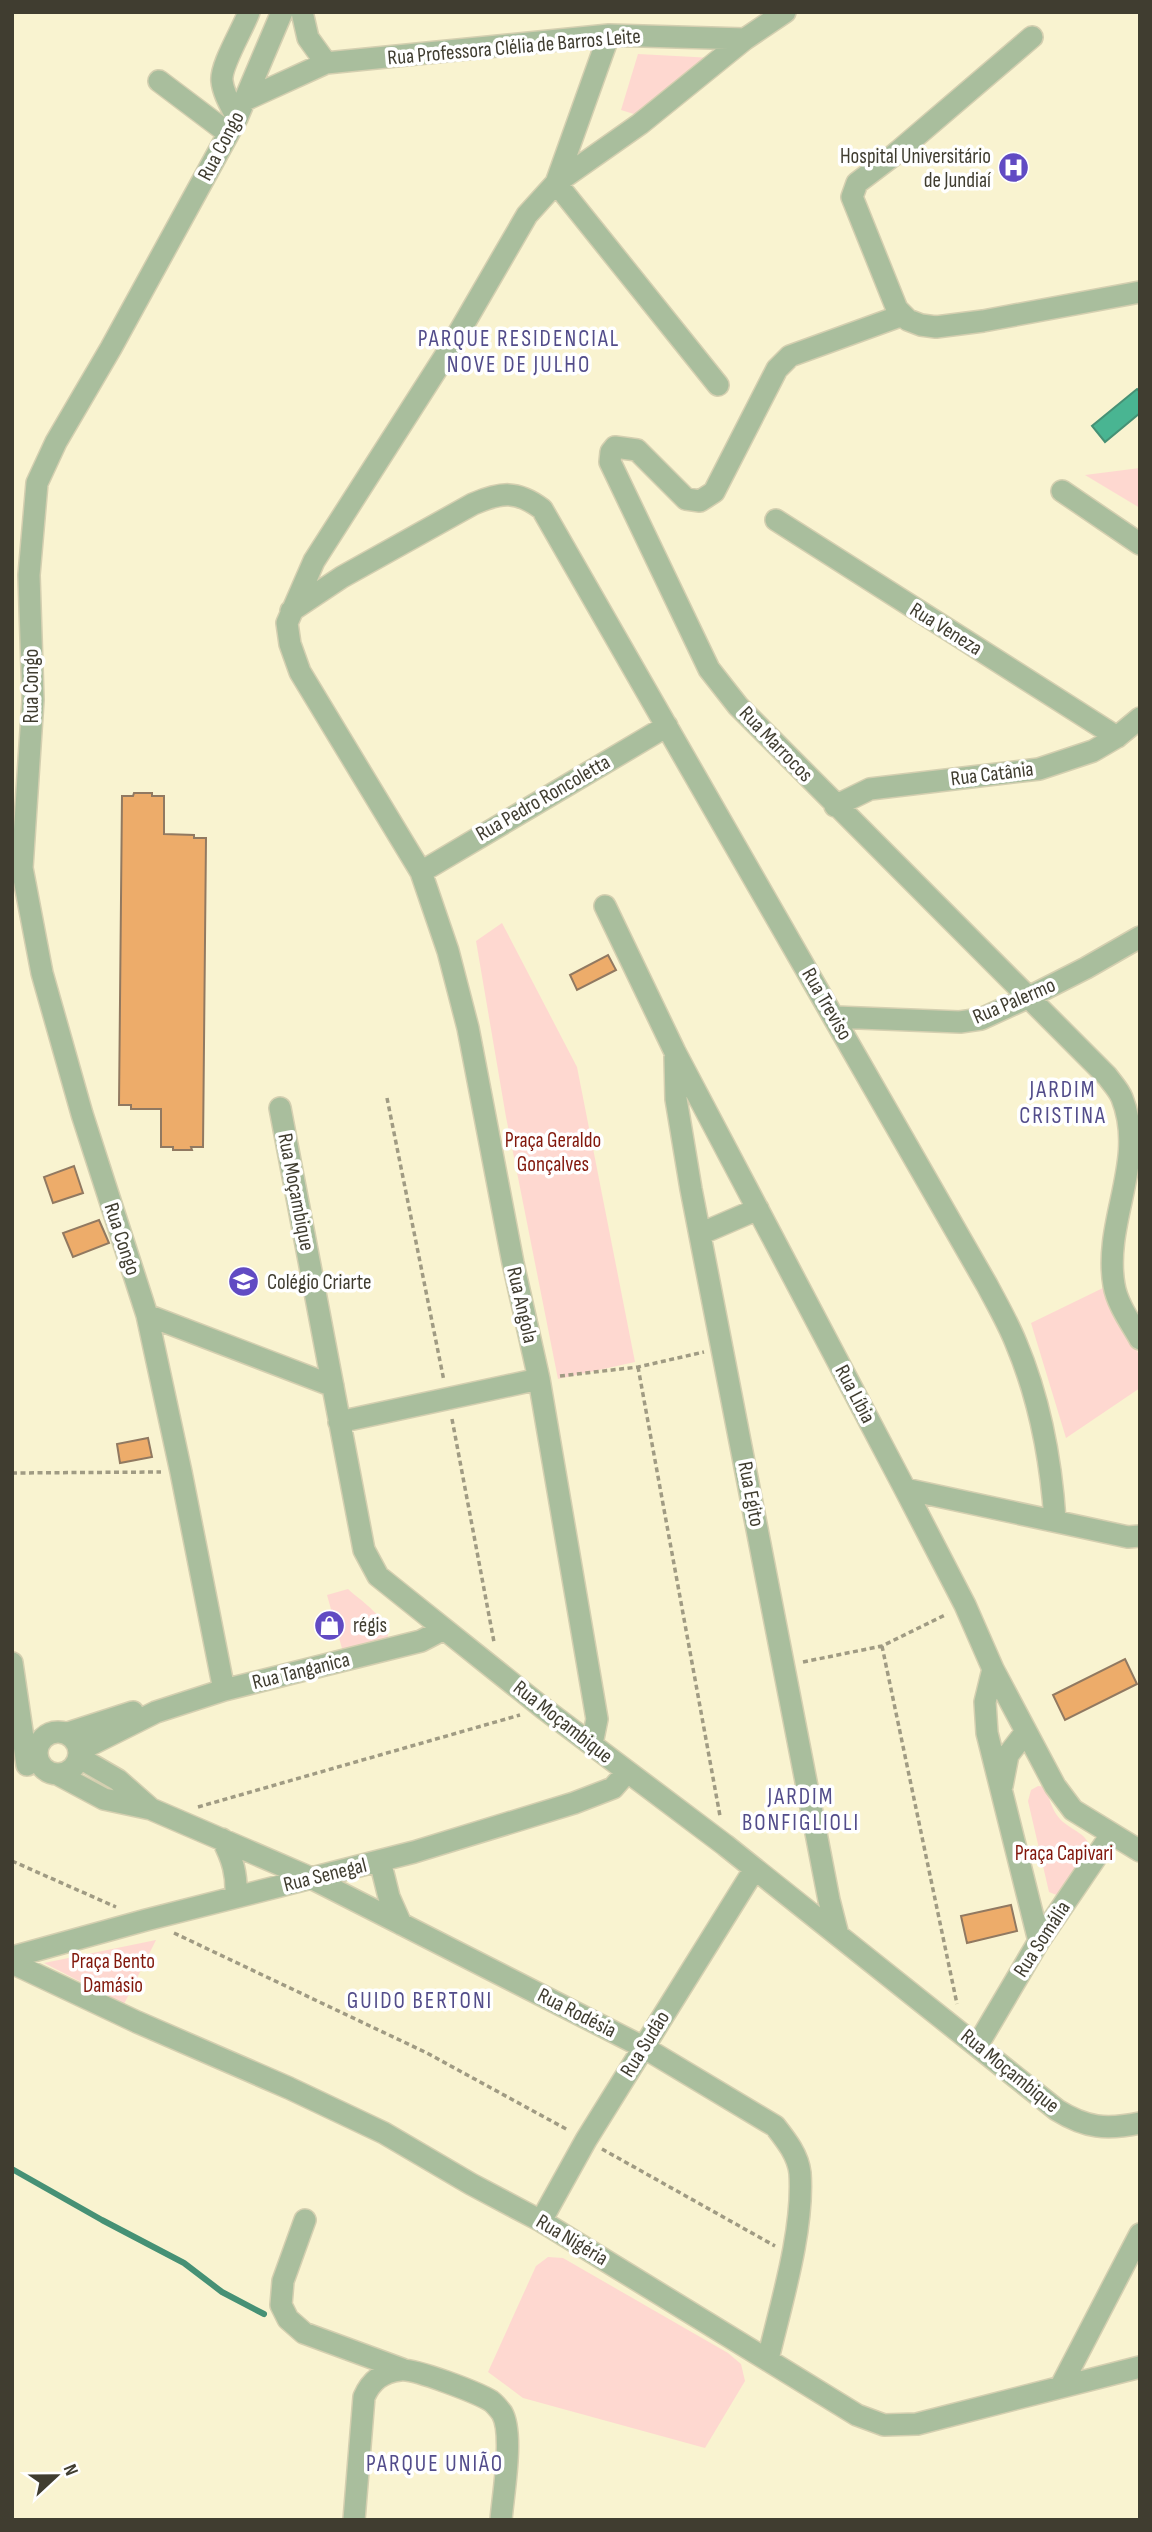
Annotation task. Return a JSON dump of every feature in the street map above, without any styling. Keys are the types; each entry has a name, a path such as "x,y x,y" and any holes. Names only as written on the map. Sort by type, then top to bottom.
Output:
{"street":[{"path":"237,117 222,80 224,65 249,12"},
{"name":"Rua Congo","path":"224,1690 147,1315 82,1114 42,973 17,858 29,575 37,483 56,442 111,348 237,117 282,12"},
{"path":"302,12 308,38 326,63"},
{"path":"291,611 314,561 447,353 527,215 556,183 640,124 745,39 785,12"},
{"path":"556,183 609,35"},
{"name":"Rua Professora Clélia de Barros Leite","path":"237,117 326,63 609,35 745,39"},
{"path":"1032,37 894,155 856,183 853,189 852,197 897,309 908,320 936,327 1140,292"},
{"path":"159,81 237,117"},
{"path":"556,183 718,385"},
{"name":"Rua Marrocos","path":"903,315 790,356 776,369 714,492 700,501 686,499 637,450 615,447 611,452 610,462 679,601 709,669 738,706 835,806 1029,996 1107,1076 1122,1096 1130,1129 1129,1170 1117,1215 1113,1258 1114,1287 1140,1339"},
{"path":"1062,491 1140,544"},
{"name":"Rua Treviso","path":"291,611 342,578 473,504 495,495 528,498 541,509 835,1017 1017,1343 1041,1417 1052,1470 1055,1520"},
{"name":"Rua Veneza","path":"776,520 1117,737"},
{"name":"Rua Angola","path":"291,611 287,623 290,644 300,672 421,872 448,951 468,1028 513,1263 539,1379 597,1719 592,1744"},
{"name":"Rua Catânia","path":"835,806 870,789 1039,769 1093,751 1117,737 1140,718"},
{"name":"Rua Pedro Roncoletta","path":"421,872 667,726"},
{"name":"Rua Líbia","path":"606,906 675,1052 965,1605 993,1669 1055,1787 1073,1810 1140,1851"},
{"name":"Rua Palermo","path":"835,1017 961,1022 981,1019 1086,968 1140,937"},
{"name":"Rua Egito","path":"675,1052 676,1099 700,1234 838,1936"},
{"name":"Rua Moçambique","path":"280,1108 364,1550 378,1576 542,1709 725,1845 1057,2110 1094,2127 1122,2127 1140,2123"},
{"path":"700,1234 758,1209"},
{"path":"147,1315 333,1386"},
{"path":"339,1422 539,1379"},
{"path":"905,1489 1129,1537 1140,1536"},
{"name":"Rua Tanganica","path":"76,1747 156,1712 224,1690 421,1641 444,1629"},
{"path":"12,1663 18,1730 34,1766"},
{"path":"993,1669 985,1702 987,1733 1039,1941"},
{"path":"18,1730 46,1735"},
{"path":"54,1732 76,1747 72,1770 34,1766 39,1743 46,1735 54,1732"},
{"path":"1001,1795 1008,1755 1025,1733"},
{"name":"Rua Rodésia","path":"76,1747 160,1812"},
{"name":"Rua Rodésia","path":"34,1766 115,1803 160,1812 311,1878 643,2047 775,2126 791,2146 800,2171 792,2257 768,2359"},
{"name":"Rua Senegal","path":"12,1957 380,1861 573,1803 613,1788 627,1772"},
{"name":"Rua Somália","path":"970,2040 1111,1835"},
{"path":"222,1839 233,1860 237,1877 236,1897"},
{"path":"380,1861 388,1897 401,1924"},
{"name":"Rua Sudão","path":"541,2221 586,2140 754,1870"},
{"name":"Rua Nigéria","path":"12,1963 384,2133 541,2221 857,2415 884,2425 917,2424 1140,2367"},
{"path":"305,2220 283,2281 281,2305 288,2319 304,2333 478,2394 495,2403 503,2415 507,2444 501,2520"},
{"path":"1061,2386 1140,2234"},
{"path":"354,2520 364,2397 371,2383 384,2374 402,2369"}],"path":[{"path":"539,1379 638,1367 723,1347"},
{"path":"638,1367 725,1845"},
{"path":"12,1473 181,1472"},
{"path":"783,1666 882,1646 965,1605"},
{"path":"882,1646 970,2040"},
{"path":"160,1812 542,1709"},
{"path":"12,1861 146,1920 427,2053 765,2239 792,2257"}],"green space":[{"path":"638,54 713,58 634,114 621,110"},
{"path":"1140,468 1140,508 1085,475"},
{"name":"Praça Geraldo Gonçalves","path":"502,923 577,1067 635,1362 558,1379 506,1117 476,941"},
{"path":"1105,1287 1140,1357 1140,1388 1066,1438 1031,1323"},
{"path":"348,1589 380,1618 385,1625 388,1640 345,1659 327,1595"},
{"name":"Praça Capivari","path":"1038,1786 1046,1787 1057,1816 1083,1836 1089,1846 1090,1852 1059,1896 1049,1892 1028,1801 1031,1790"},
{"name":"Praça Bento Damásio","path":"156,1940 124,2004 44,1963"},
{"path":"548,2257 563,2258 728,2353 741,2364 745,2381 705,2448 523,2398 488,2372 536,2266"}],"shaded area":[{"path":"1137,389 1140,392 1140,413 1105,442 1092,426"}],"building":[{"path":"134,793 164,796 164,834 206,838 203,1147 191,1147 192,1150 161,1147 161,1109 131,1109 131,1105 119,1105 122,796 133,796"},
{"path":"608,955 616,970 577,990 570,975"},
{"path":"74,1166 83,1193 53,1203 44,1177"},
{"path":"99,1220 109,1243 73,1257 63,1233"},
{"path":"148,1438 152,1457 120,1463 117,1444"},
{"path":"1125,1659 1137,1684 1065,1720 1053,1695"},
{"path":"1011,1905 1017,1931 967,1943 961,1916"}],"waterway":[{"path":"12,2169 184,2263 222,2292 264,2314"}],"place":[{"name":"Hospital Universitário de Jundiaí","path":"1014,168"},
{"name":"Colégio Criarte","path":"244,1282"},
{"name":"régis","path":"330,1625"}],"district":[{"name":"PARQUE RESIDENCIAL NOVE DE JULHO","path":"519,352"},
{"name":"JARDIM CRISTINA","path":"1063,1103"},
{"name":"JARDIM BONFIGLIOLI","path":"801,1810"},
{"name":"GUIDO BERTONI","path":"420,2001"},
{"name":"PARQUE UNIÃO","path":"435,2464"}]}
